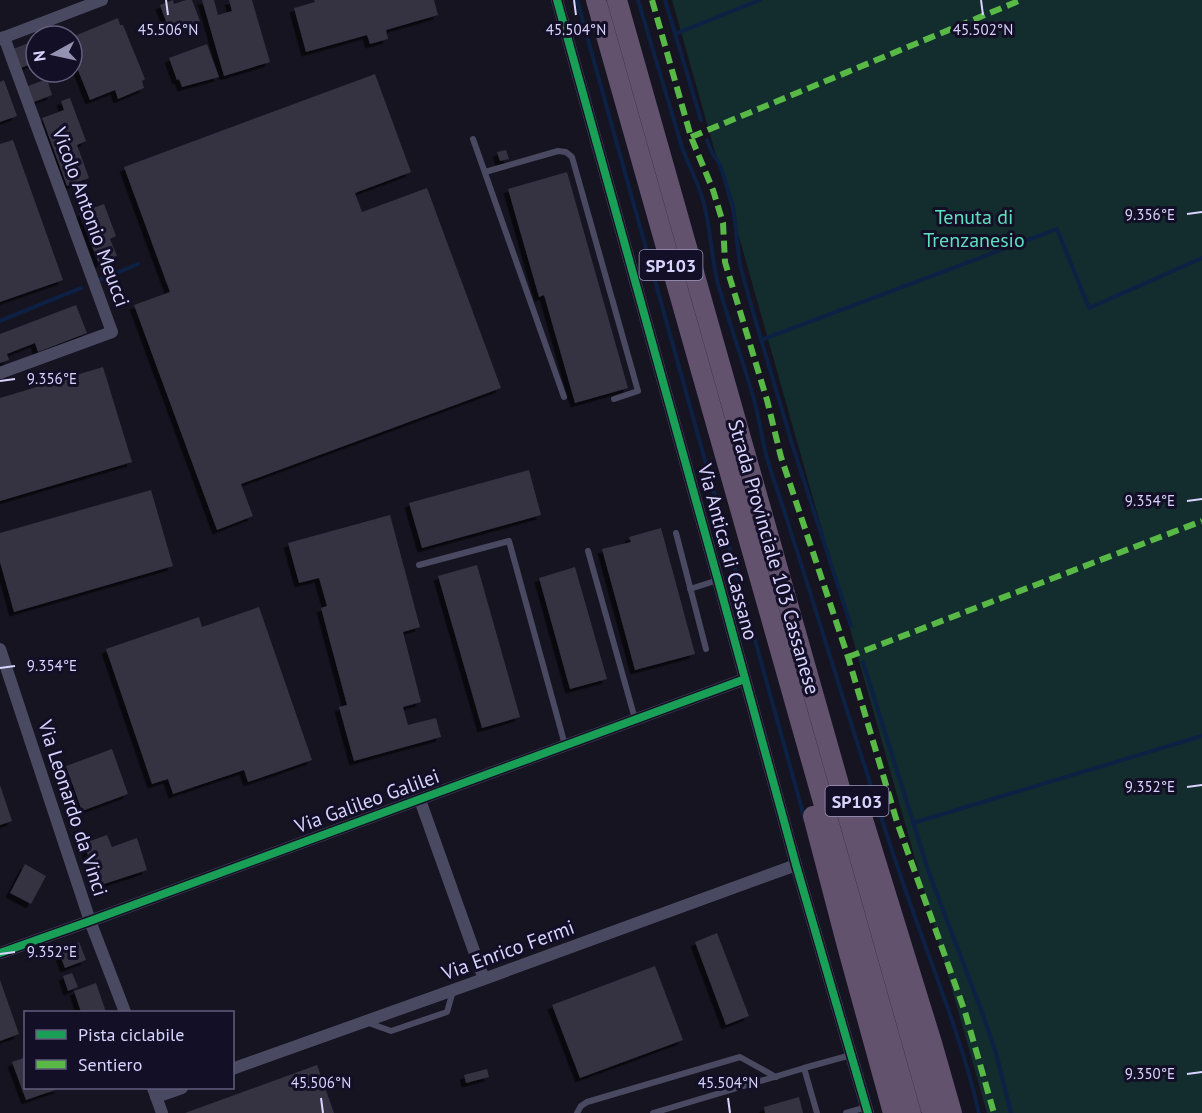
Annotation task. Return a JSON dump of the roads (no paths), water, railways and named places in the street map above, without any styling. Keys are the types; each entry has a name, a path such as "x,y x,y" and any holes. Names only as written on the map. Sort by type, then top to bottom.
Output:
{"highway":[{"name":"Strada Provinciale 103 Cassanese","path":"596,0 911,1113"},
{"name":"Strada Provinciale 103 Cassanese","path":"617,0 932,1113"},
{"name":"SP103","path":"756,491 817,669 952,1113"},
{"name":"SP103","path":"746,531 762,618 893,1113"}],"street":[{"path":"2,38 102,0"},
{"name":"Via Antica di Cassano","path":"557,0 796,865 868,1110"},
{"name":"Vicolo Antonio Meucci","path":"0,374 112,332 2,38"},
{"name":"Via Leonardo da Vinci","path":"0,649 90,921 125,1011"},
{"name":"Via Galileo Galilei","path":"0,953 745,679"},
{"path":"420,800 484,979"},
{"name":"Via Enrico Fermi","path":"234,1068 796,865"},
{"path":"162,1113 154,1092 175,1089"}],"lane":[{"path":"473,140 564,397"},
{"path":"484,172 555,152 563,152 572,158 638,391 614,399"},
{"path":"676,533 706,650"},
{"path":"419,565 509,541 566,746"},
{"path":"588,551 635,720"},
{"path":"690,589 718,580"},
{"path":"366,1022 391,1031 447,1012 453,990"},
{"path":"653,1113 851,1055"},
{"path":"577,1113 586,1102 740,1057 776,1077"},
{"path":"804,1068 817,1113"},
{"path":"846,1113 868,1110"}],"waterway":[{"path":"577,0 805,820"},
{"path":"638,0 682,147 702,196 718,284 753,396 770,469 889,841 954,1027 979,1113"},
{"path":"665,0 701,120"},
{"path":"675,34 760,0"},
{"path":"707,140 720,165 733,206 740,265 755,319 793,447 851,626"},
{"path":"761,340 1057,229 1089,308 1202,258"},
{"path":"100,280 138,264"},
{"path":"0,321 81,288"},
{"path":"863,662 929,873 996,1053 1011,1113"},
{"path":"913,823 1202,736"}],"park label":[{"name":"Tenuta di Trenzanesio","path":"974,228"}]}
